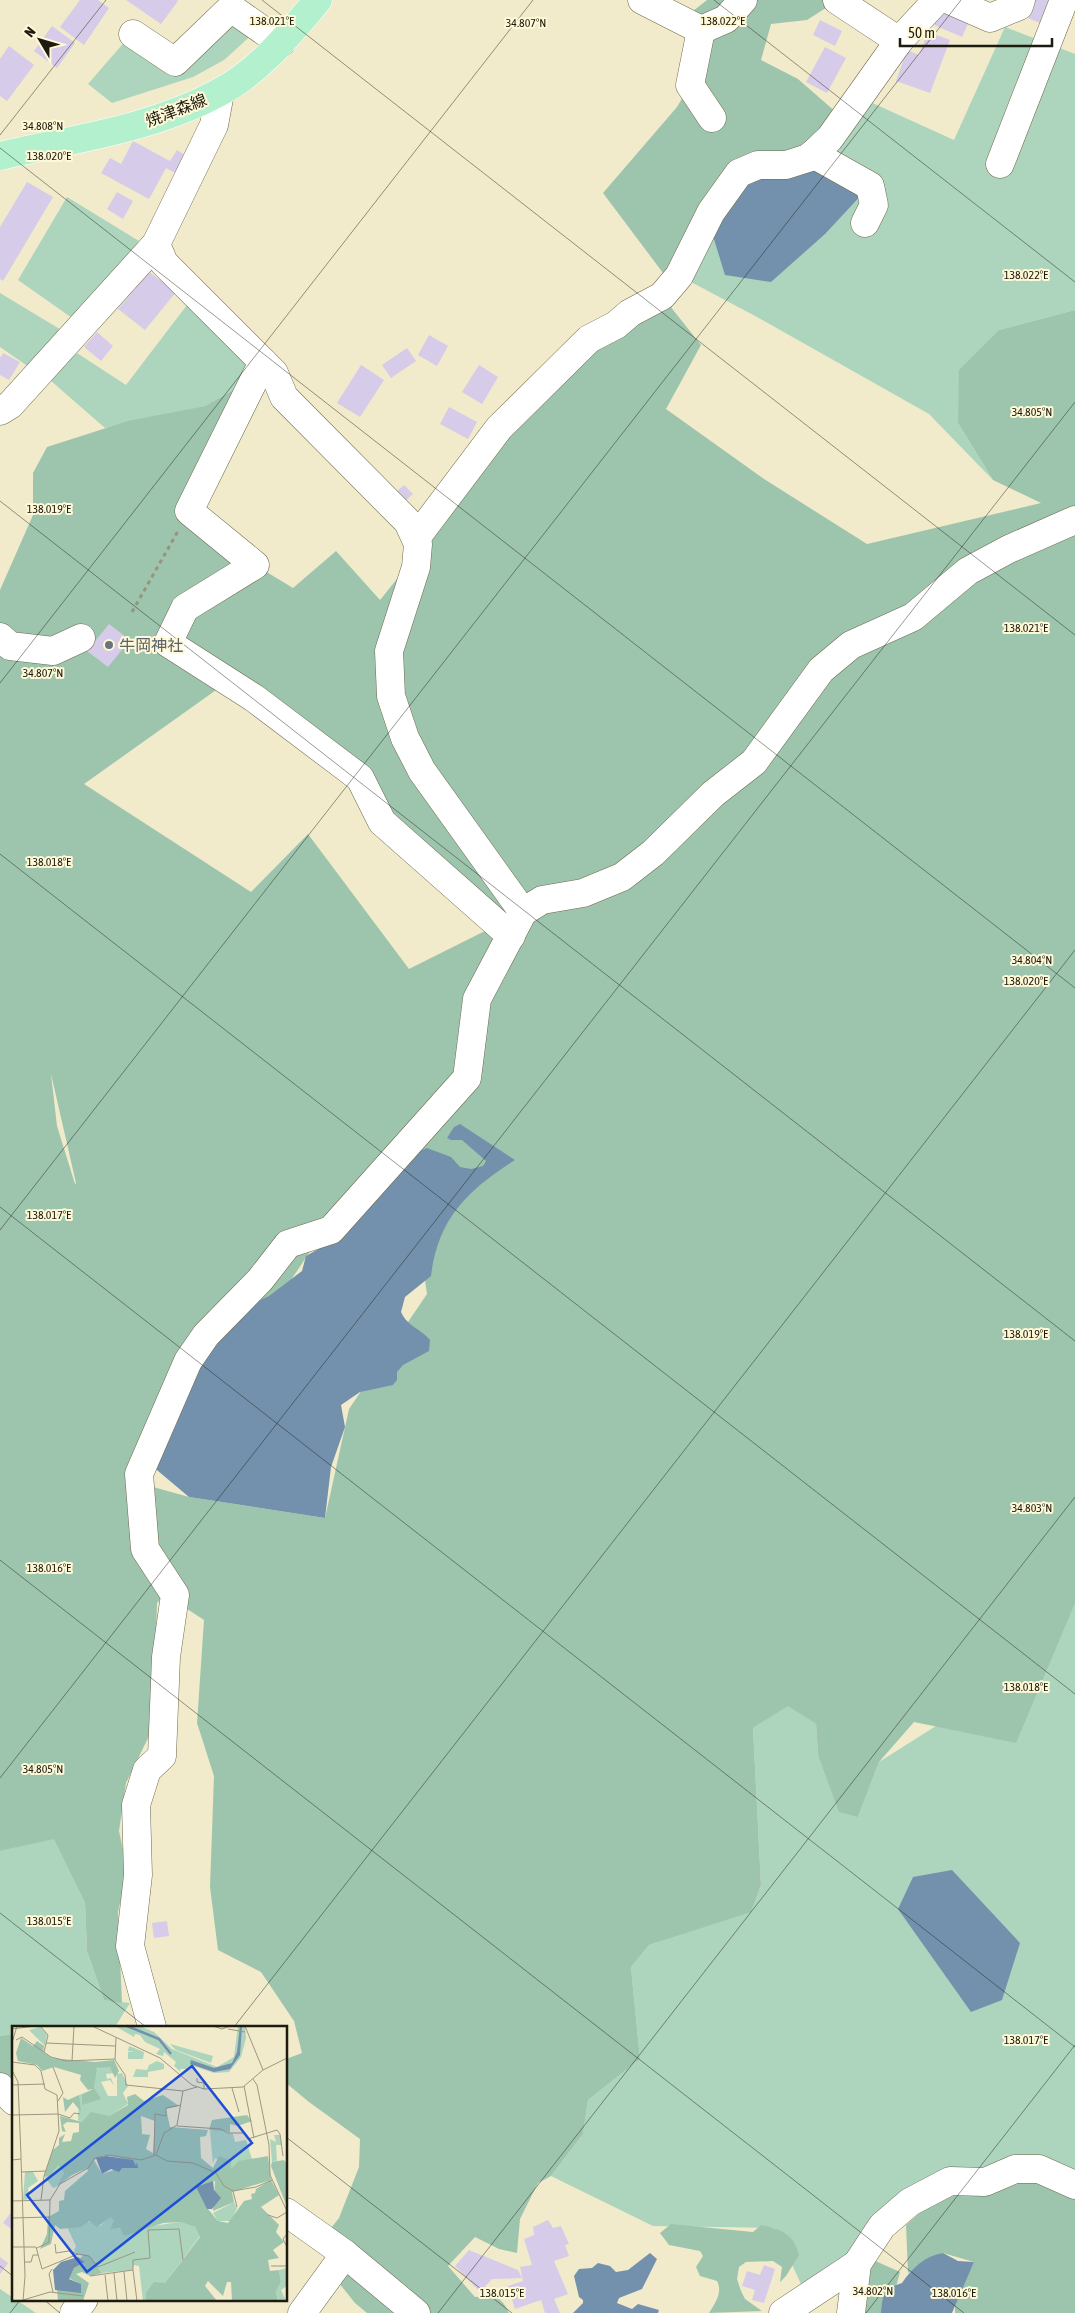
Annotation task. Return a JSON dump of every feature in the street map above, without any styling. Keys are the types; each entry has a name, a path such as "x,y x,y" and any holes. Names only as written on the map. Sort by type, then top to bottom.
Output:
{"main road":[{"name":"焼津森線","path":"0,156 161,119 220,93 247,73 281,43 318,0"}],"street":[{"path":"642,0 701,30"},
{"path":"701,30 726,19 743,0"},
{"path":"837,0 899,41"},
{"path":"416,538 499,428 575,352 589,339 662,296 679,276 711,212 739,173 758,165 786,165 808,158 813,154 830,138 899,41 937,0"},
{"path":"949,0 990,18 1019,6 1021,0"},
{"path":"1000,164 1064,0"},
{"path":"133,34 175,62 230,8 281,43"},
{"path":"701,30 690,85 712,118"},
{"path":"0,411 10,405 64,348 156,244 214,125 220,93"},
{"path":"813,154 870,186 874,204 865,223"},
{"path":"156,244 164,264 274,373 284,397 408,522 418,544 416,567 389,651 391,696 405,738 422,771 522,912"},
{"path":"263,362 189,511 254,564 185,608 168,643 254,698 360,778 382,822 511,936"},
{"path":"152,2026 130,1946 138,1875 136,1805 147,1770 162,1756 166,1657 176,1595 145,1549 139,1474 188,1361 206,1335 260,1280 288,1244 331,1230 467,1078 477,999 522,912 542,900 583,893 622,877 653,853 713,794 754,762 821,670 851,645 913,617 968,571 1009,549 1075,520"},
{"path":"0,638 10,646 53,651 82,638"},
{"path":"0,2087 12,2099"},
{"path":"783,2313 857,2264 882,2226 910,2202 950,2182 985,2182 1015,2169 1039,2169 1075,2185"},
{"path":"288,2213 346,2254 416,2313"},
{"path":"302,2313 346,2254"},
{"path":"851,2313 857,2264"},
{"path":"74,2313 83,2300"}],"path":[{"path":"132,612 189,511"}],"green space":[{"path":"707,0 832,0 832,4 807,20 771,24 761,60 798,79 837,113 803,152 783,156 669,281 603,193 677,107 690,85 694,49 679,22"},
{"path":"231,18 256,31 224,60 193,77 112,103 88,84 128,38 171,65"},
{"path":"1005,27 1075,54 1075,310 999,330 958,423 993,480 929,414 691,282 705,224 868,101 954,140"},
{"path":"67,197 139,241 75,320 18,280"},
{"path":"0,293 63,331 29,367 0,347"},
{"path":"662,296 701,345 666,409 764,479 867,544 1041,503 993,480 958,423 959,370 999,330 1075,310 1075,1603 1016,1743 914,1722 879,1762 858,1817 839,1812 818,1755 816,1724 788,1706 753,1728 761,1885 751,1912 649,1945 631,1967 640,2059 588,2100 583,2134 551,2176 538,2183 520,2219 517,2253 499,2249 475,2237 448,2266 475,2297 496,2298 503,2303 509,2313 367,2313 355,2303 331,2273 323,2238 339,2218 359,2167 360,2139 288,2085 288,2058 302,2053 294,2021 261,1972 218,1950 210,1887 214,1776 197,1723 204,1620 175,1601 146,1525 146,1485 189,1497 325,1518 349,1409 427,1294 422,1260 437,1233 430,1223 429,1215 319,1238 283,1292 176,1367 133,1477 147,1567 167,1592 157,1603 153,1728 126,1783 119,1831 128,1873 118,1911 122,2003 104,2000 87,1951 85,1903 54,1839 0,1851 0,590 33,515 33,473 47,447 128,421 205,406 257,376 189,511 255,565 293,588 336,551 380,600 438,528 465,478 499,428 589,339 616,325","holes":["219,688 351,771 382,822 497,925 409,969 308,834 251,892 84,784","51,1074 76,1183 57,1126"]},
{"path":"187,305 248,362 239,386 205,406 105,428 50,380 77,353 126,385"},
{"path":"1075,1557 1075,2179 972,2182 888,2220 845,2259 801,2284 775,2228 653,2226 551,2176 583,2134 588,2100 640,2059 631,1967 649,1945 751,1911 761,1885 753,1728 788,1705 816,1724 818,1755 858,1817 879,1762 966,1707"},
{"path":"54,1838 85,1903 87,1951 104,2000 130,2003 116,2026 12,2026 12,2034 0,2036 0,1851"},
{"path":"12,2034 12,2095 0,2085 0,2036"},
{"path":"1029,2169 1075,2186 1075,2313 955,2313 955,2303 974,2262 943,2253 908,2273 906,2225 956,2182"},
{"path":"671,2224 753,2232 761,2225 780,2231 790,2237 799,2255 780,2282 782,2267 773,2261 746,2262 739,2267 737,2279 745,2299 762,2311 709,2313 719,2294 719,2285 717,2281 700,2276 696,2267 703,2256 700,2251 669,2245 660,2233"},
{"path":"871,2259 900,2272 889,2313 861,2313"},
{"path":"0,2289 12,2297 12,2300 16,2300 36,2313 0,2313"}],"water":[{"path":"823,161 866,190 825,234 771,282 725,275 713,236 744,180 759,169 807,173"},
{"path":"460,1124 515,1160 483,1183 458,1208 440,1238 431,1276 405,1297 401,1312 407,1321 430,1340 429,1351 403,1365 397,1372 397,1380 393,1385 360,1392 341,1405 345,1427 331,1467 325,1518 189,1497 145,1460 174,1393 239,1310 269,1296 302,1271 306,1256 329,1243 413,1154 427,1148 451,1157 460,1167 471,1169 483,1166 486,1161 462,1140 447,1138 454,1127"},
{"path":"952,1870 1020,1943 1002,2000 971,2012 898,1909 913,1877"},
{"path":"650,2253 657,2259 642,2289 619,2298 617,2303 632,2309 638,2304 659,2310 658,2313 573,2313 583,2303 583,2300 579,2297 574,2276 579,2269 592,2268 598,2263 610,2266 616,2272 628,2270"},
{"path":"943,2253 958,2261 974,2262 952,2313 881,2313 882,2301 888,2290 902,2283 910,2272 925,2260"}],"building":[{"path":"80,0 98,0 109,8 84,45 60,27"},
{"path":"126,0 177,0 178,1 161,24"},
{"path":"1030,0 1050,0 1040,23 1023,16"},
{"path":"942,5 971,17 962,37 934,25"},
{"path":"820,20 842,31 835,46 813,35"},
{"path":"52,26 75,43 57,68 34,51"},
{"path":"928,32 950,40 930,93 896,81 907,50 919,55"},
{"path":"9,46 34,65 7,101 0,96 0,59"},
{"path":"825,47 846,58 827,93 806,82"},
{"path":"133,141 170,161 177,150 191,159 181,176 166,168 149,199 101,173 110,158 121,164"},
{"path":"27,182 53,197 3,281 0,279 0,227"},
{"path":"117,192 133,201 123,219 107,209"},
{"path":"149,272 176,292 145,330 118,309"},
{"path":"97,332 113,346 101,361 84,347"},
{"path":"429,335 448,346 437,366 418,355"},
{"path":"407,348 416,361 391,378 382,365"},
{"path":"3,353 20,362 9,380 0,375 0,358"},
{"path":"361,365 384,380 360,417 337,403"},
{"path":"479,365 498,377 482,404 462,392"},
{"path":"449,407 477,422 468,439 440,424"},
{"path":"404,485 413,494 402,504 394,494"},
{"name":"牛岡神社","path":"109,624 130,640 108,667 87,651"},
{"path":"167,1921 169,1936 154,1938 152,1923"},
{"path":"12,2211 12,2230 3,2223"},
{"path":"548,2220 553,2228 561,2226 569,2244 565,2245 569,2256 554,2261 568,2294 554,2299 560,2313 545,2313 541,2300 515,2309 508,2286 523,2281 520,2267 532,2265 524,2239 534,2235 533,2227"},
{"path":"469,2250 518,2270 522,2278 492,2279 480,2292 455,2266"},
{"path":"0,2257 8,2263 0,2274"},
{"path":"764,2265 775,2269 764,2303 752,2300 755,2290 742,2286 747,2271 760,2275"}],"place":[{"name":"牛岡神社","path":"109,645"}]}
